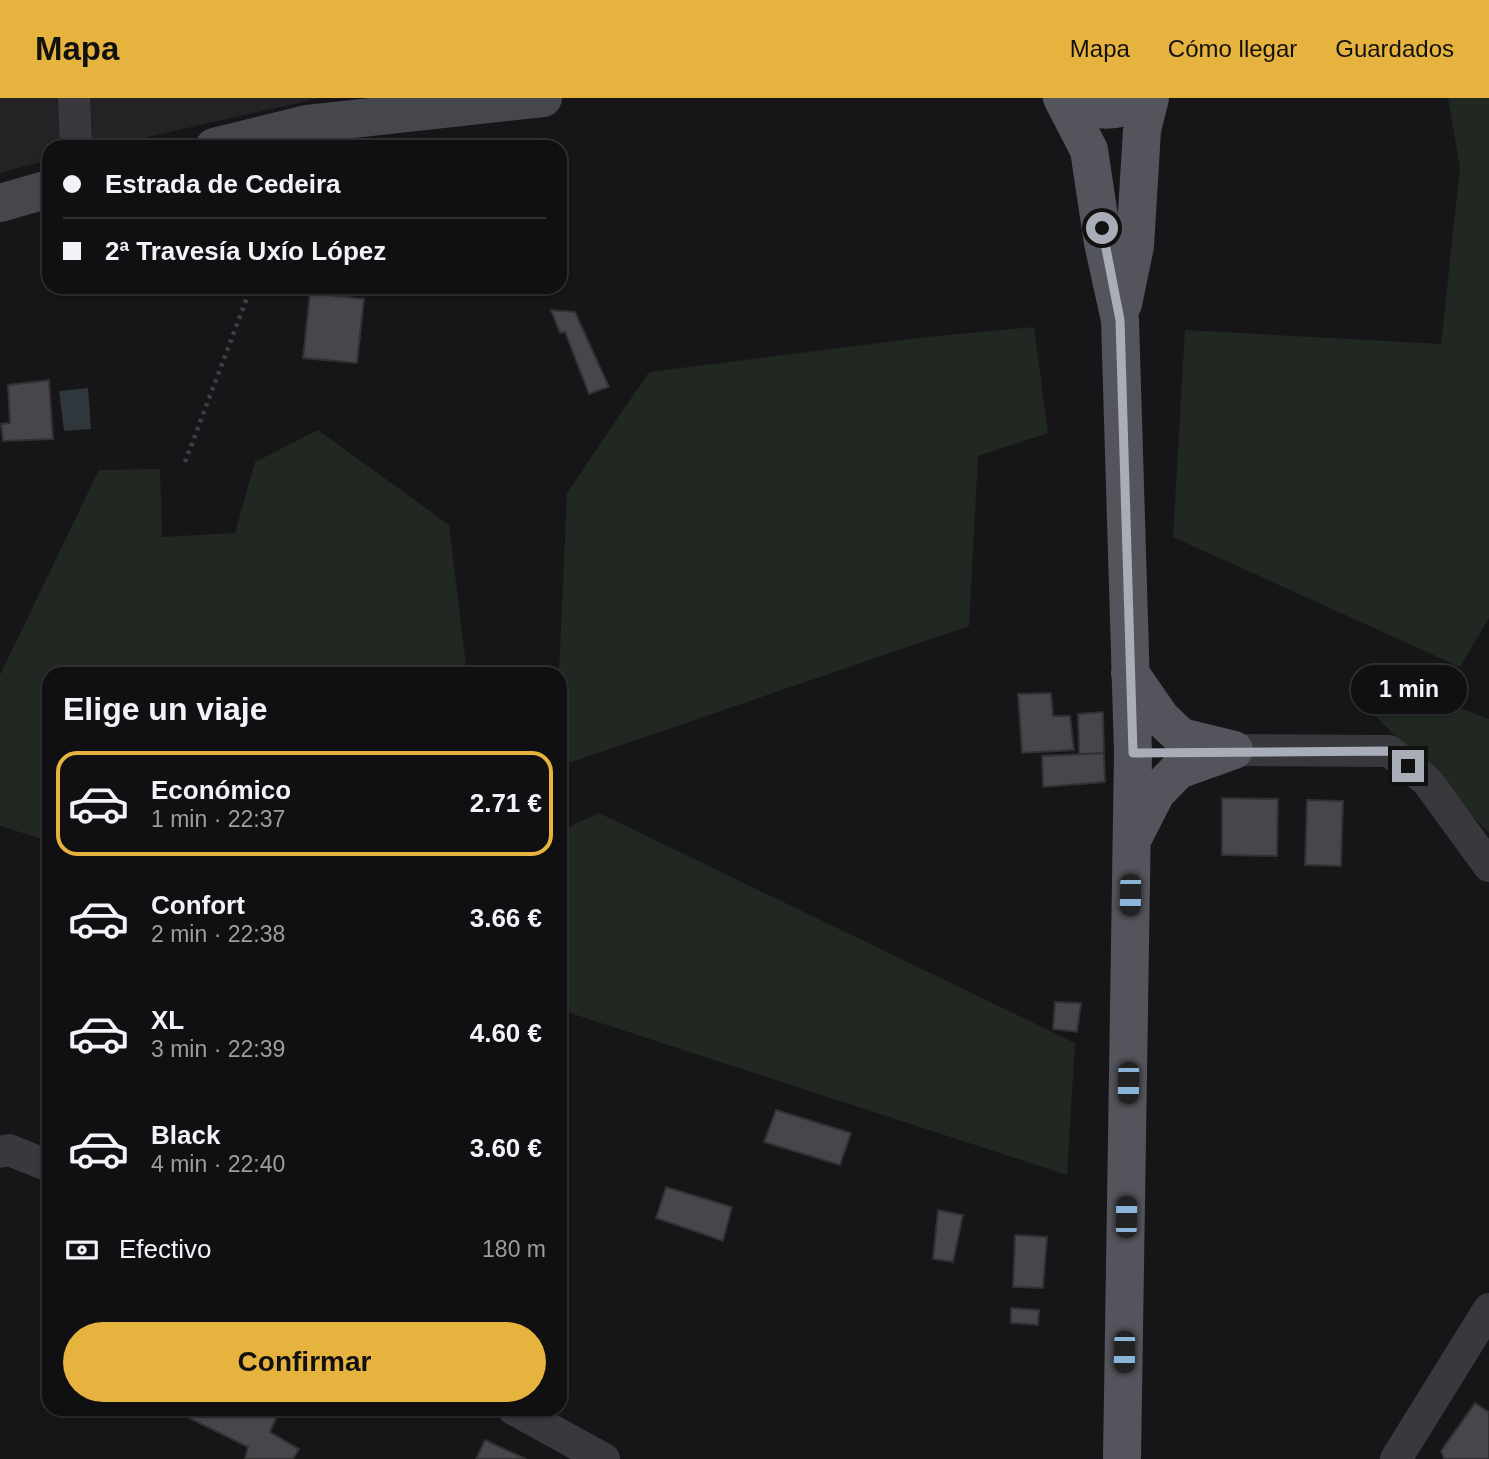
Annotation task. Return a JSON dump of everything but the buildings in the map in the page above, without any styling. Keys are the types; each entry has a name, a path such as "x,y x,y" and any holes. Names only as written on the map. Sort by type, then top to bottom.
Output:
{"main road":[{"path":"232,140 305,111 543,98"},
{"path":"1063,98 1083,108 1107,111 1131,106 1148,98"},
{"path":"1063,98 1089,150 1103,243 1120,320 1133,753 1122,1459"},
{"path":"1120,320 1135,246 1137,169 1148,98"},
{"path":"0,203 42,191"},
{"path":"1130,673 1161,718 1181,737 1234,750"},
{"path":"1133,753 1234,750"},
{"path":"1131,841 1156,793 1178,770 1234,750"}],"street":[{"path":"74,98 76,140"},
{"path":"1234,750 1389,751 1427,781 1489,866"},
{"path":"0,1152 9,1150 42,1163"},
{"path":"1396,1459 1487,1315"},
{"path":"526,1416 604,1459"}],"path":[{"path":"185,462 248,294"}],"shaded area":[{"path":"0,98 320,98 134,140 42,140 42,162 0,173"},
{"path":"1448,98 1489,98 1489,618 1460,667 1173,537 1185,330 1441,344 1460,168"},
{"path":"1034,327 1048,433 978,456 969,626 567,764 567,667 559,667 567,493 649,372 927,337"},
{"path":"88,388 91,429 64,431 59,391"},
{"path":"318,430 449,525 466,667 42,667 42,839 0,826 0,675 99,470 160,469 162,537 235,533 255,462"},
{"path":"1434,698 1489,719 1489,833 1372,712"},
{"path":"599,813 1075,1043 1067,1175 567,1012 567,828"}],"route":[{"path":"1102,228 1120,320 1133,753 1234,750 1389,751 1408,766"}]}
